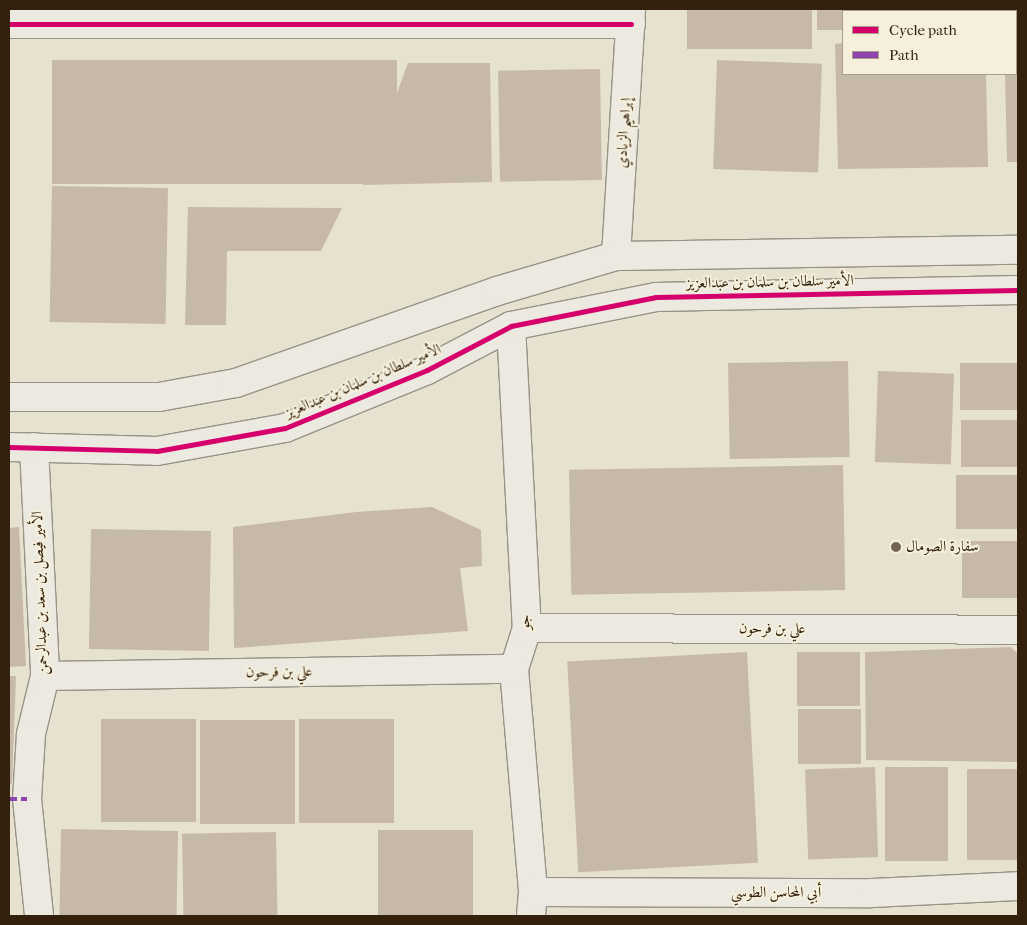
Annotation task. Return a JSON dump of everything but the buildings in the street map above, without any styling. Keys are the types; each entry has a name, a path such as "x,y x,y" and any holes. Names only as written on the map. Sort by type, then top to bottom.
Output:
{"street":[{"path":"9,24 426,16 631,16"},
{"name":"إبراهيم الزيادي","path":"616,256 631,16"},
{"name":"الأمير سلطان بن سلمان بن عبدالعزيز","path":"9,397 159,397 236,383 497,290 616,256 1018,250"},
{"name":"الأمير سلطان بن سلمان بن عبدالعزيز","path":"22,447 157,451 285,428 427,370 511,326 656,296 1018,290"},
{"name":"جو","path":"511,326 527,628 514,669 532,904"},
{"name":"الأمير فيصل بن سعد بن عبدالرحمن","path":"22,447 44,676 18,799 39,916"},
{"name":"علي بن فرحون","path":"527,628 1018,630"},
{"name":"علي بن فرحون","path":"44,676 514,669"},
{"name":"أبي المحاسن الطوسي","path":"532,904 873,905 1018,886"}],"marked path":[{"path":"9,799 27,799"}],"cycle path":[{"path":"9,24 631,24"},
{"path":"9,447 157,451 285,428 427,370 511,326 656,297 1018,290"}],"place":[{"name":"سفارة الصومال","path":"896,547"}]}
